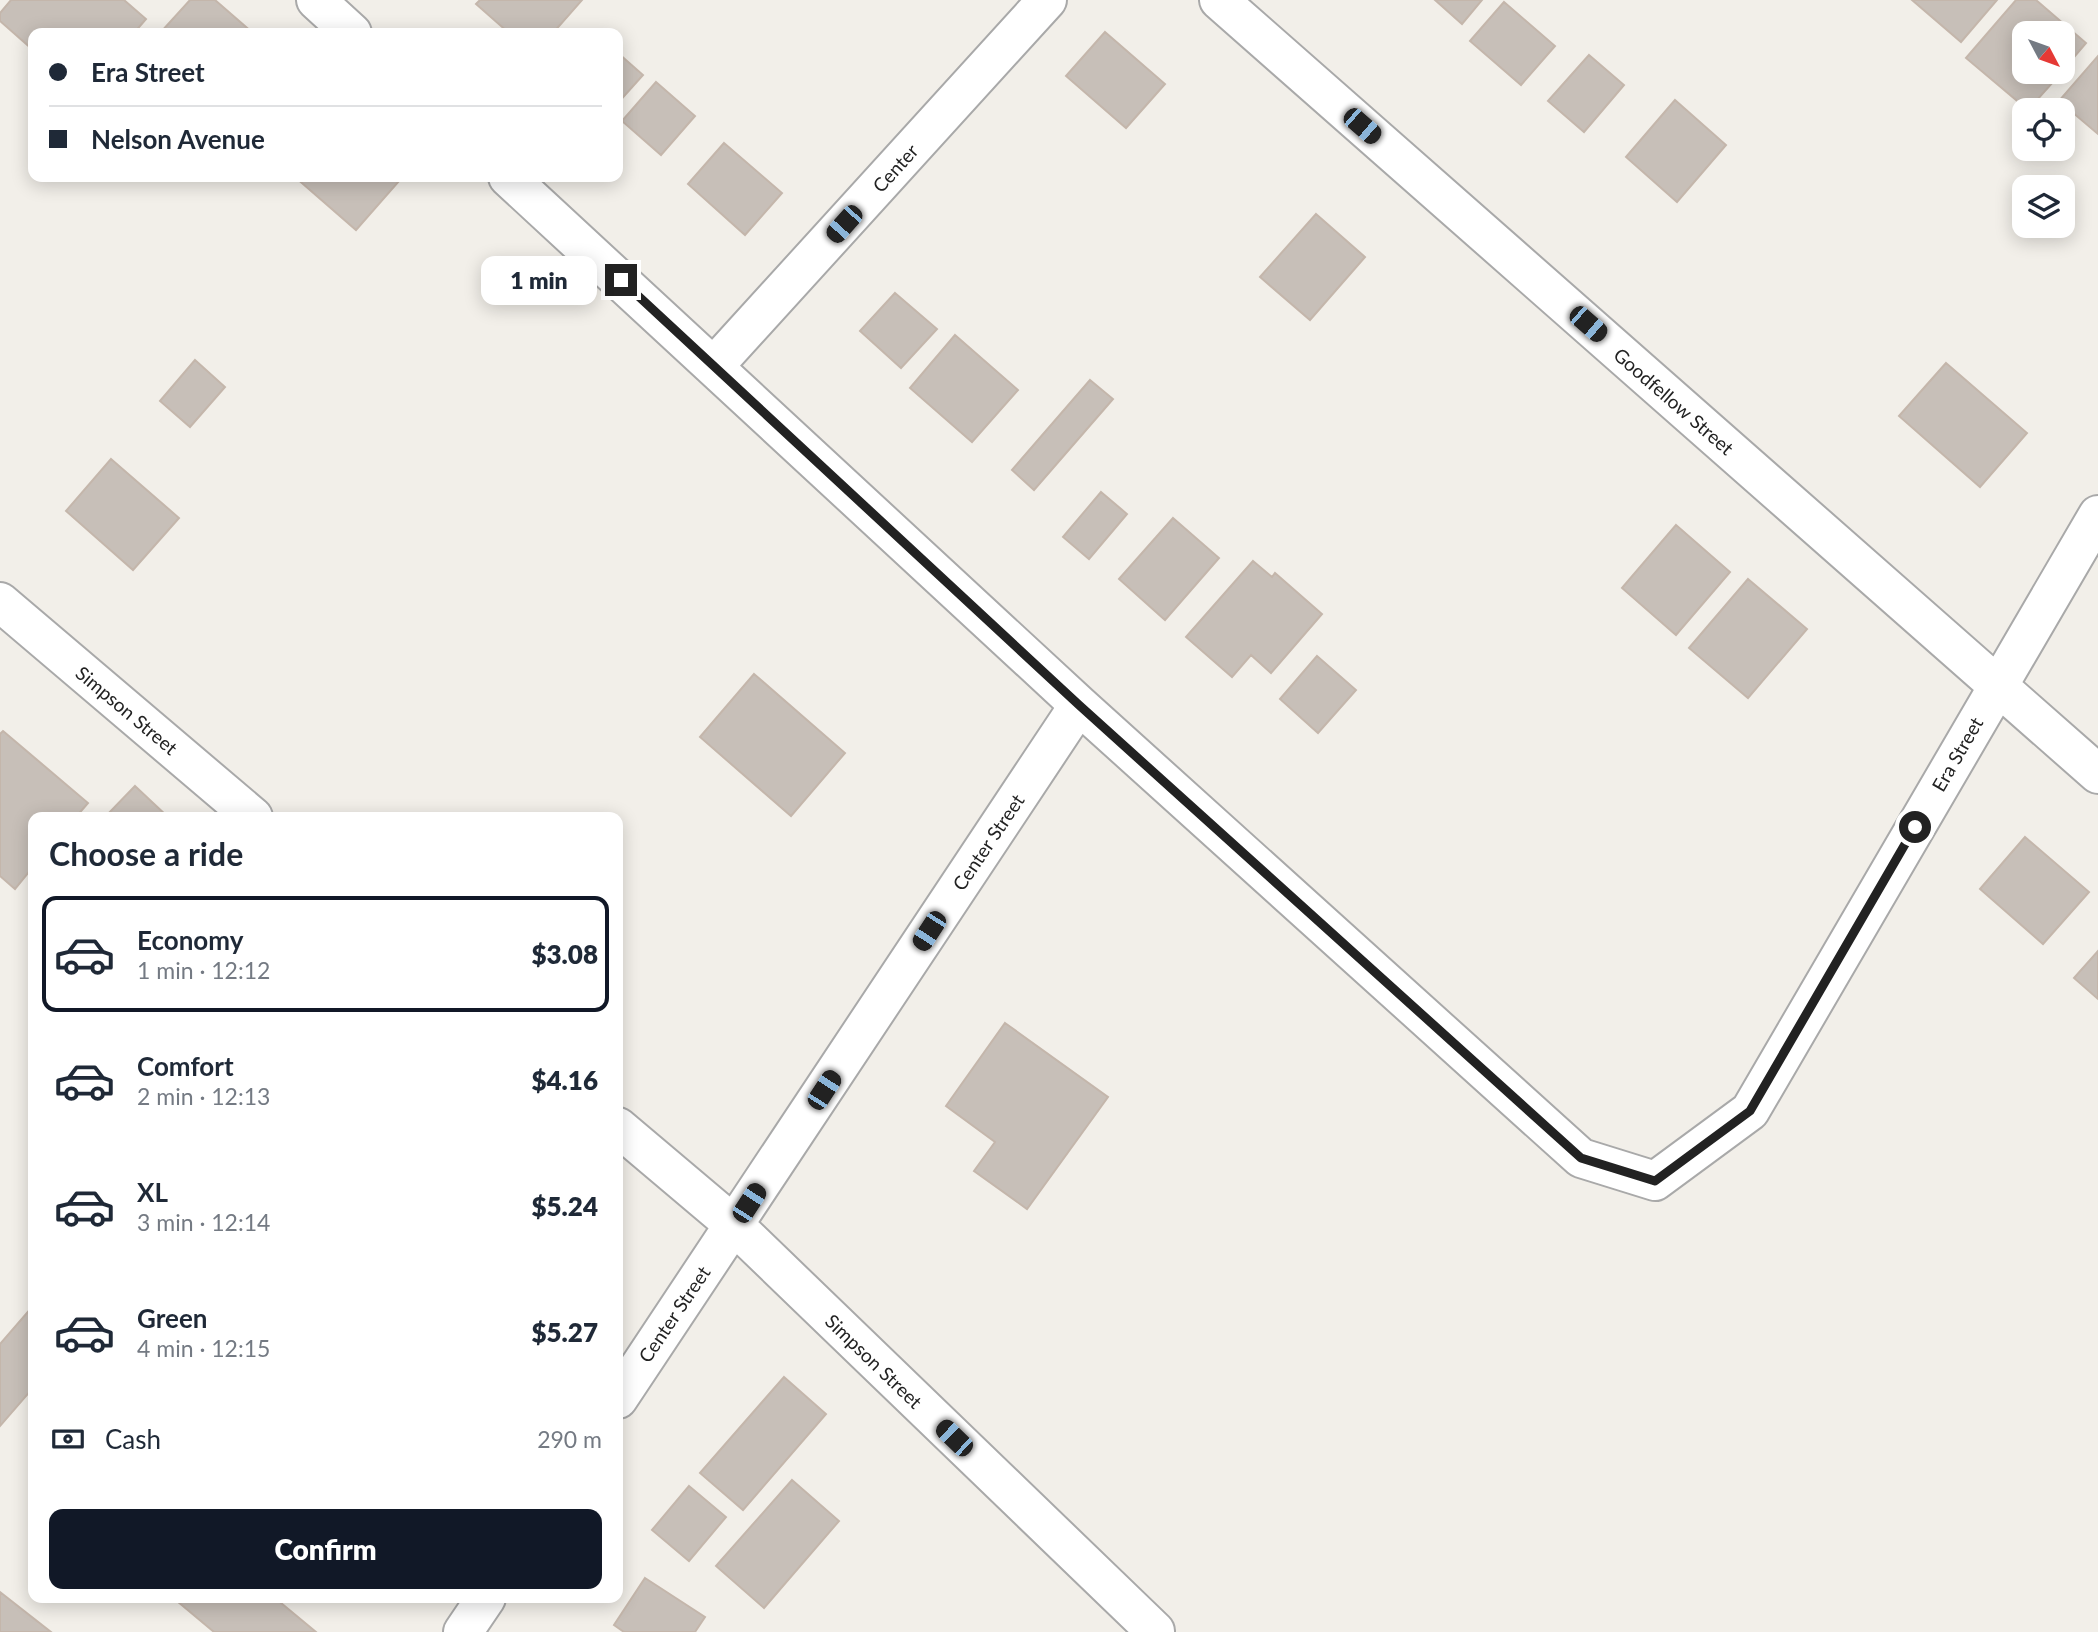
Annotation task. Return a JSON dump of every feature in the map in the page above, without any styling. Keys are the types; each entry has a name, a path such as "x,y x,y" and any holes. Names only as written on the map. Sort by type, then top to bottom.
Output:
{"street":[{"path":"316,0 347,28"},
{"name":"Center","path":"714,366 1047,0"},
{"name":"Goodfellow Street","path":"1219,0 2098,774"},
{"path":"513,182 1079,705"},
{"name":"Era Street","path":"1079,705 1581,1158 1655,1181 1750,1111 2098,515"},
{"name":"Simpson Street","path":"0,602 247,812"},
{"name":"Center Street","path":"623,1392 1079,705"},
{"name":"Simpson Street","path":"623,1131 734,1225 1155,1631"},
{"path":"463,1632 483,1603"}],"building":[{"path":"11,0 124,0 146,19 138,28 28,28 28,46 0,21 0,13"},
{"path":"190,0 215,0 247,28 165,28"},
{"path":"480,0 582,0 557,28 503,28 476,4"},
{"path":"1435,0 1482,0 1462,24"},
{"path":"1912,0 1997,0 1961,42"},
{"path":"2016,0 2036,0 2060,21 2012,21 2012,84 2051,84 2039,98 2014,98 1966,58"},
{"path":"1504,2 1555,46 1521,85 1470,41"},
{"path":"1105,32 1165,84 1126,128 1066,76"},
{"path":"2076,34 2086,43 2076,55"},
{"path":"1589,55 1624,85 1584,132 1548,101"},
{"path":"2098,56 2098,134 2075,115 2075,98 2062,98"},
{"path":"623,57 643,75 623,97"},
{"path":"656,82 695,116 661,155 623,120"},
{"path":"1675,100 1726,145 1677,202 1626,157"},
{"path":"724,143 782,193 745,235 688,184"},
{"path":"301,182 398,182 356,230"},
{"path":"1316,214 1365,257 1310,320 1260,277"},
{"path":"895,293 937,329 901,368 860,331"},
{"path":"955,335 1018,390 972,442 910,388"},
{"path":"195,360 225,387 190,427 160,401"},
{"path":"1946,363 2027,433 1980,487 1899,416"},
{"path":"1090,380 1113,399 1034,490 1012,470"},
{"path":"111,459 179,518 133,570 66,511"},
{"path":"1101,492 1127,514 1089,559 1063,537"},
{"path":"1173,518 1219,558 1165,620 1119,579"},
{"path":"1676,525 1730,572 1676,635 1622,588"},
{"path":"1253,561 1272,577 1275,573 1322,614 1271,673 1251,655 1232,677 1186,637"},
{"path":"1748,579 1807,629 1748,698 1689,648"},
{"path":"1317,656 1356,690 1318,733 1280,699"},
{"path":"754,674 845,753 791,816 700,737"},
{"path":"3,731 88,803 80,812 28,812 28,873 15,889 0,876 0,734"},
{"path":"135,786 163,812 110,812"},
{"path":"2025,837 2089,892 2043,944 1980,889"},
{"path":"2098,951 2098,999 2074,978"},
{"path":"1005,1023 1108,1097 1027,1209 974,1171 995,1142 946,1106"},
{"path":"28,1312 28,1394 0,1426 0,1344"},
{"path":"784,1377 826,1414 743,1510 700,1473"},
{"path":"792,1480 839,1521 764,1608 716,1566"},
{"path":"689,1486 726,1517 689,1561 652,1530"},
{"path":"645,1578 705,1617 695,1632 624,1632 614,1625"},
{"path":"0,1592 51,1632 0,1632"},
{"path":"179,1603 281,1603 316,1632 214,1632"}],"route":[{"path":"621,280 1079,705 1581,1158 1655,1181 1750,1111 1915,827"}]}
